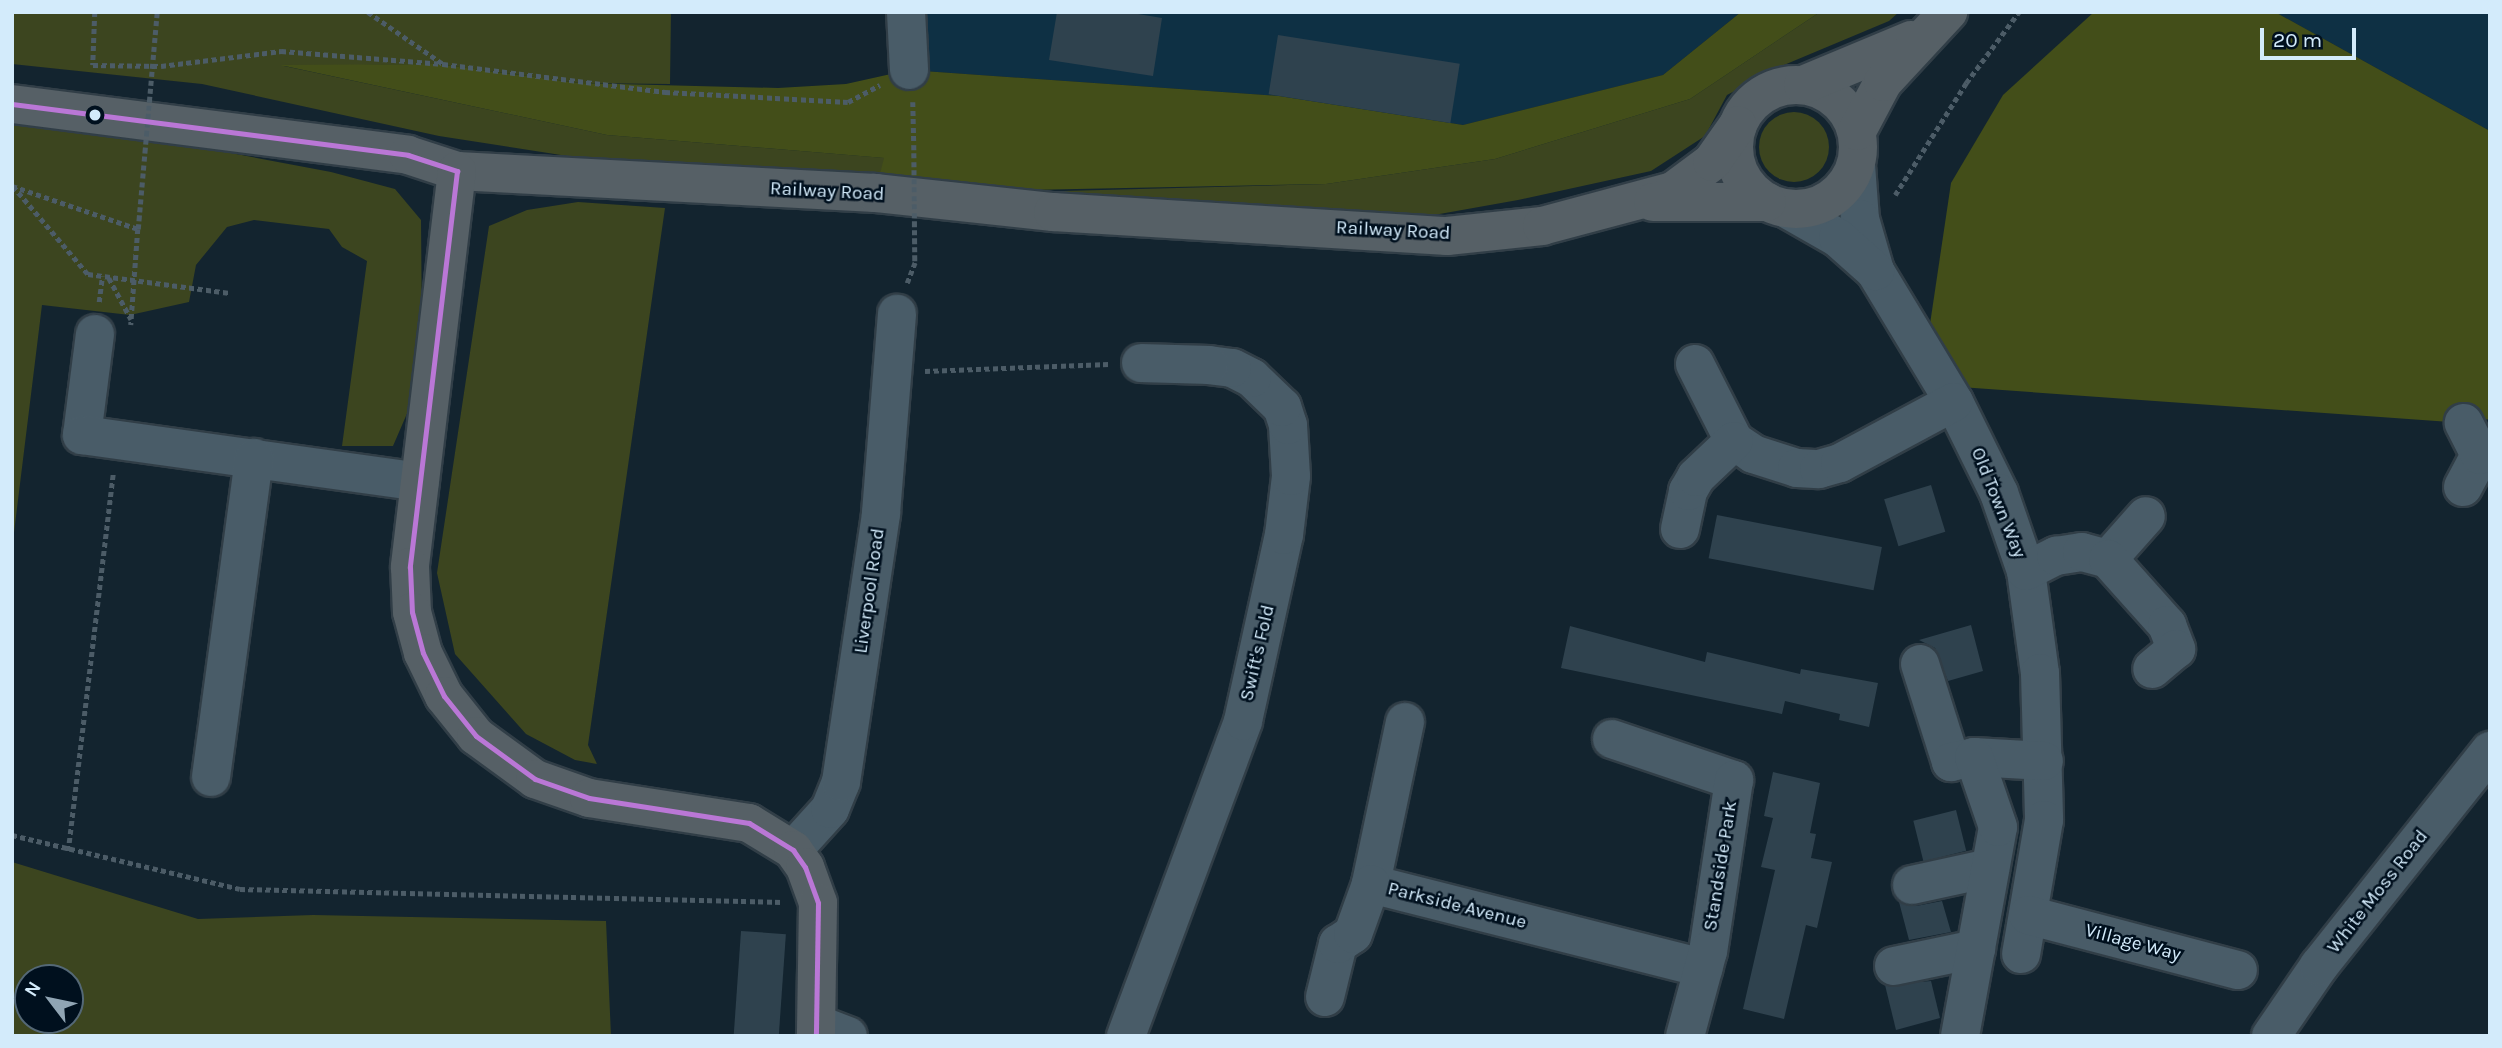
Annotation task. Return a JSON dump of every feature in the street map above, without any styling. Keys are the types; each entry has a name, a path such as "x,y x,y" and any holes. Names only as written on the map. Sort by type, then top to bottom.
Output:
{"main road":[{"path":"1939,20 1883,82 1839,193 1825,202 1777,206 1752,192 1735,161 1738,125 1748,107 1764,94 1783,86 1803,85 1892,50 1939,20"},
{"path":"1803,85 1837,100 1856,148"},
{"name":"Railway Road","path":"12,104 408,155 457,171 875,193 1054,212 1447,236 1542,226 1644,202 1694,178 1738,125"},
{"path":"457,171 410,567 412,612 432,674 476,736 511,765 559,790 740,821 766,830 793,850 814,885 818,903 827,1032"},
{"name":"Railway Road","path":"1644,202 1777,206"}],"street":[{"path":"906,12 909,70"},
{"name":"Old Town Way","path":"1856,148 1860,219 1875,271 1954,402 1998,493 2026,570 2040,673 2044,820 2021,954"},
{"name":"Old Town Way","path":"1777,206 1838,238 1875,271"},
{"name":"Liverpool Road","path":"793,850 830,809 841,782 881,513 895,372 897,314"},
{"path":"113,333 82,435 420,482"},
{"name":"Swift's Fold","path":"1126,1036 1242,721 1284,535 1291,476 1288,425 1282,407 1252,379 1232,368 1141,363"},
{"path":"1695,364 1734,441 1775,463 1819,469 1840,463 1954,402"},
{"path":"1680,528 1688,491 1696,477 1734,441"},
{"path":"211,777 254,458"},
{"path":"2108,559 2146,516"},
{"path":"2026,570 2056,556 2082,552 2108,559 2167,625 2178,657"},
{"path":"1920,664 1962,760 1998,827 1960,1036"},
{"name":"Parkside Avenue","path":"1405,722 1371,884 1704,968"},
{"name":"Standside Park","path":"1612,739 1734,780 1704,968 1685,1036"},
{"name":"White Moss Road","path":"2271,1036 2319,966 2490,751"},
{"path":"1962,760 2044,761"},
{"path":"1912,885 1990,868"},
{"path":"1325,997 1338,944 1353,934 1371,884"},
{"name":"Village Way","path":"2028,915 2238,970"},
{"path":"1894,966 1976,949"}],"path":[{"path":"95,12 93,65 161,66 281,51 443,64 665,92 848,102 909,70"},
{"path":"132,320 157,12"},
{"path":"368,12 443,64"},
{"path":"1894,198 1966,83 2019,12"},
{"path":"914,145 915,262"},
{"path":"13,186 138,229"},
{"path":"13,186 88,274 230,293"},
{"path":"109,277 132,320"},
{"path":"113,333 132,320"},
{"path":"895,372 1141,363"},
{"path":"68,851 117,439"},
{"path":"12,835 68,851 240,889 818,903"}],"shaded area":[{"path":"906,12 1741,12 1663,75 1463,125 1279,96 909,70"},
{"path":"2275,12 2490,12 2490,131"}],"green space":[{"path":"12,12 671,12 670,84 579,83 436,64 284,66 607,135 885,158 875,193 670,172 439,136 202,84 12,64"},
{"path":"1741,12 1820,12 1690,99 1495,159 1326,184 875,193 884,158 607,135 280,65 436,64 579,83 778,88 846,84 909,70 1279,96 1463,125 1663,75"},
{"path":"1820,12 1899,12 1889,21 1784,65 1727,95 1705,136 1651,171 1518,200 1406,220 984,193 1326,184 1495,159 1690,99"},
{"path":"2094,12 2275,12 2490,131 2490,419 2464,423 1946,386 1926,351 1951,183 2003,95"},
{"path":"1801,112 1814,118 1823,127 1827,133 1827,161 1819,172 1808,180 1787,182 1769,172 1761,161 1759,140 1769,122 1780,114"},
{"path":"12,118 46,118 331,172 395,189 421,220 422,335 412,402 393,446 342,446 367,261 342,247 329,229 254,220 227,227 196,265 189,302 130,315 42,305 12,549"},
{"path":"578,202 665,208 588,745 597,764 575,760 526,734 455,654 437,573 489,226 527,210"},
{"path":"12,862 198,919 313,915 606,921 611,1036 12,1036"}],"building":[{"path":"1057,12 1126,12 1162,18 1153,76 1049,60"},
{"path":"1278,35 1460,64 1450,123 1269,94"},
{"path":"1931,485 1945,532 1898,546 1884,499"},
{"path":"1717,515 1882,547 1874,590 1709,558"},
{"path":"1971,625 1983,671 1948,681 1935,648 1919,640"},
{"path":"1570,626 1705,662 1707,652 1800,674 1801,669 1878,683 1869,727 1839,720 1840,714 1785,701 1782,714 1561,668"},
{"path":"1773,772 1820,783 1810,833 1816,834 1811,858 1832,862 1817,928 1806,925 1784,1019 1743,1009 1775,870 1761,867 1773,818 1764,816"},
{"path":"1956,810 1966,851 1923,861 1913,821"},
{"path":"1942,901 1951,932 1909,940 1899,902 1916,906"},
{"path":"741,931 786,934 779,1036 734,1036"},
{"path":"1931,981 1940,1018 1896,1030 1885,985"}],"transit line":[{"path":"12,104 408,155 457,171"},
{"path":"457,171 410,567 412,612 423,653 444,696 476,736 535,779 589,798 749,823 793,850 805,867 818,903 816,1036"}]}
